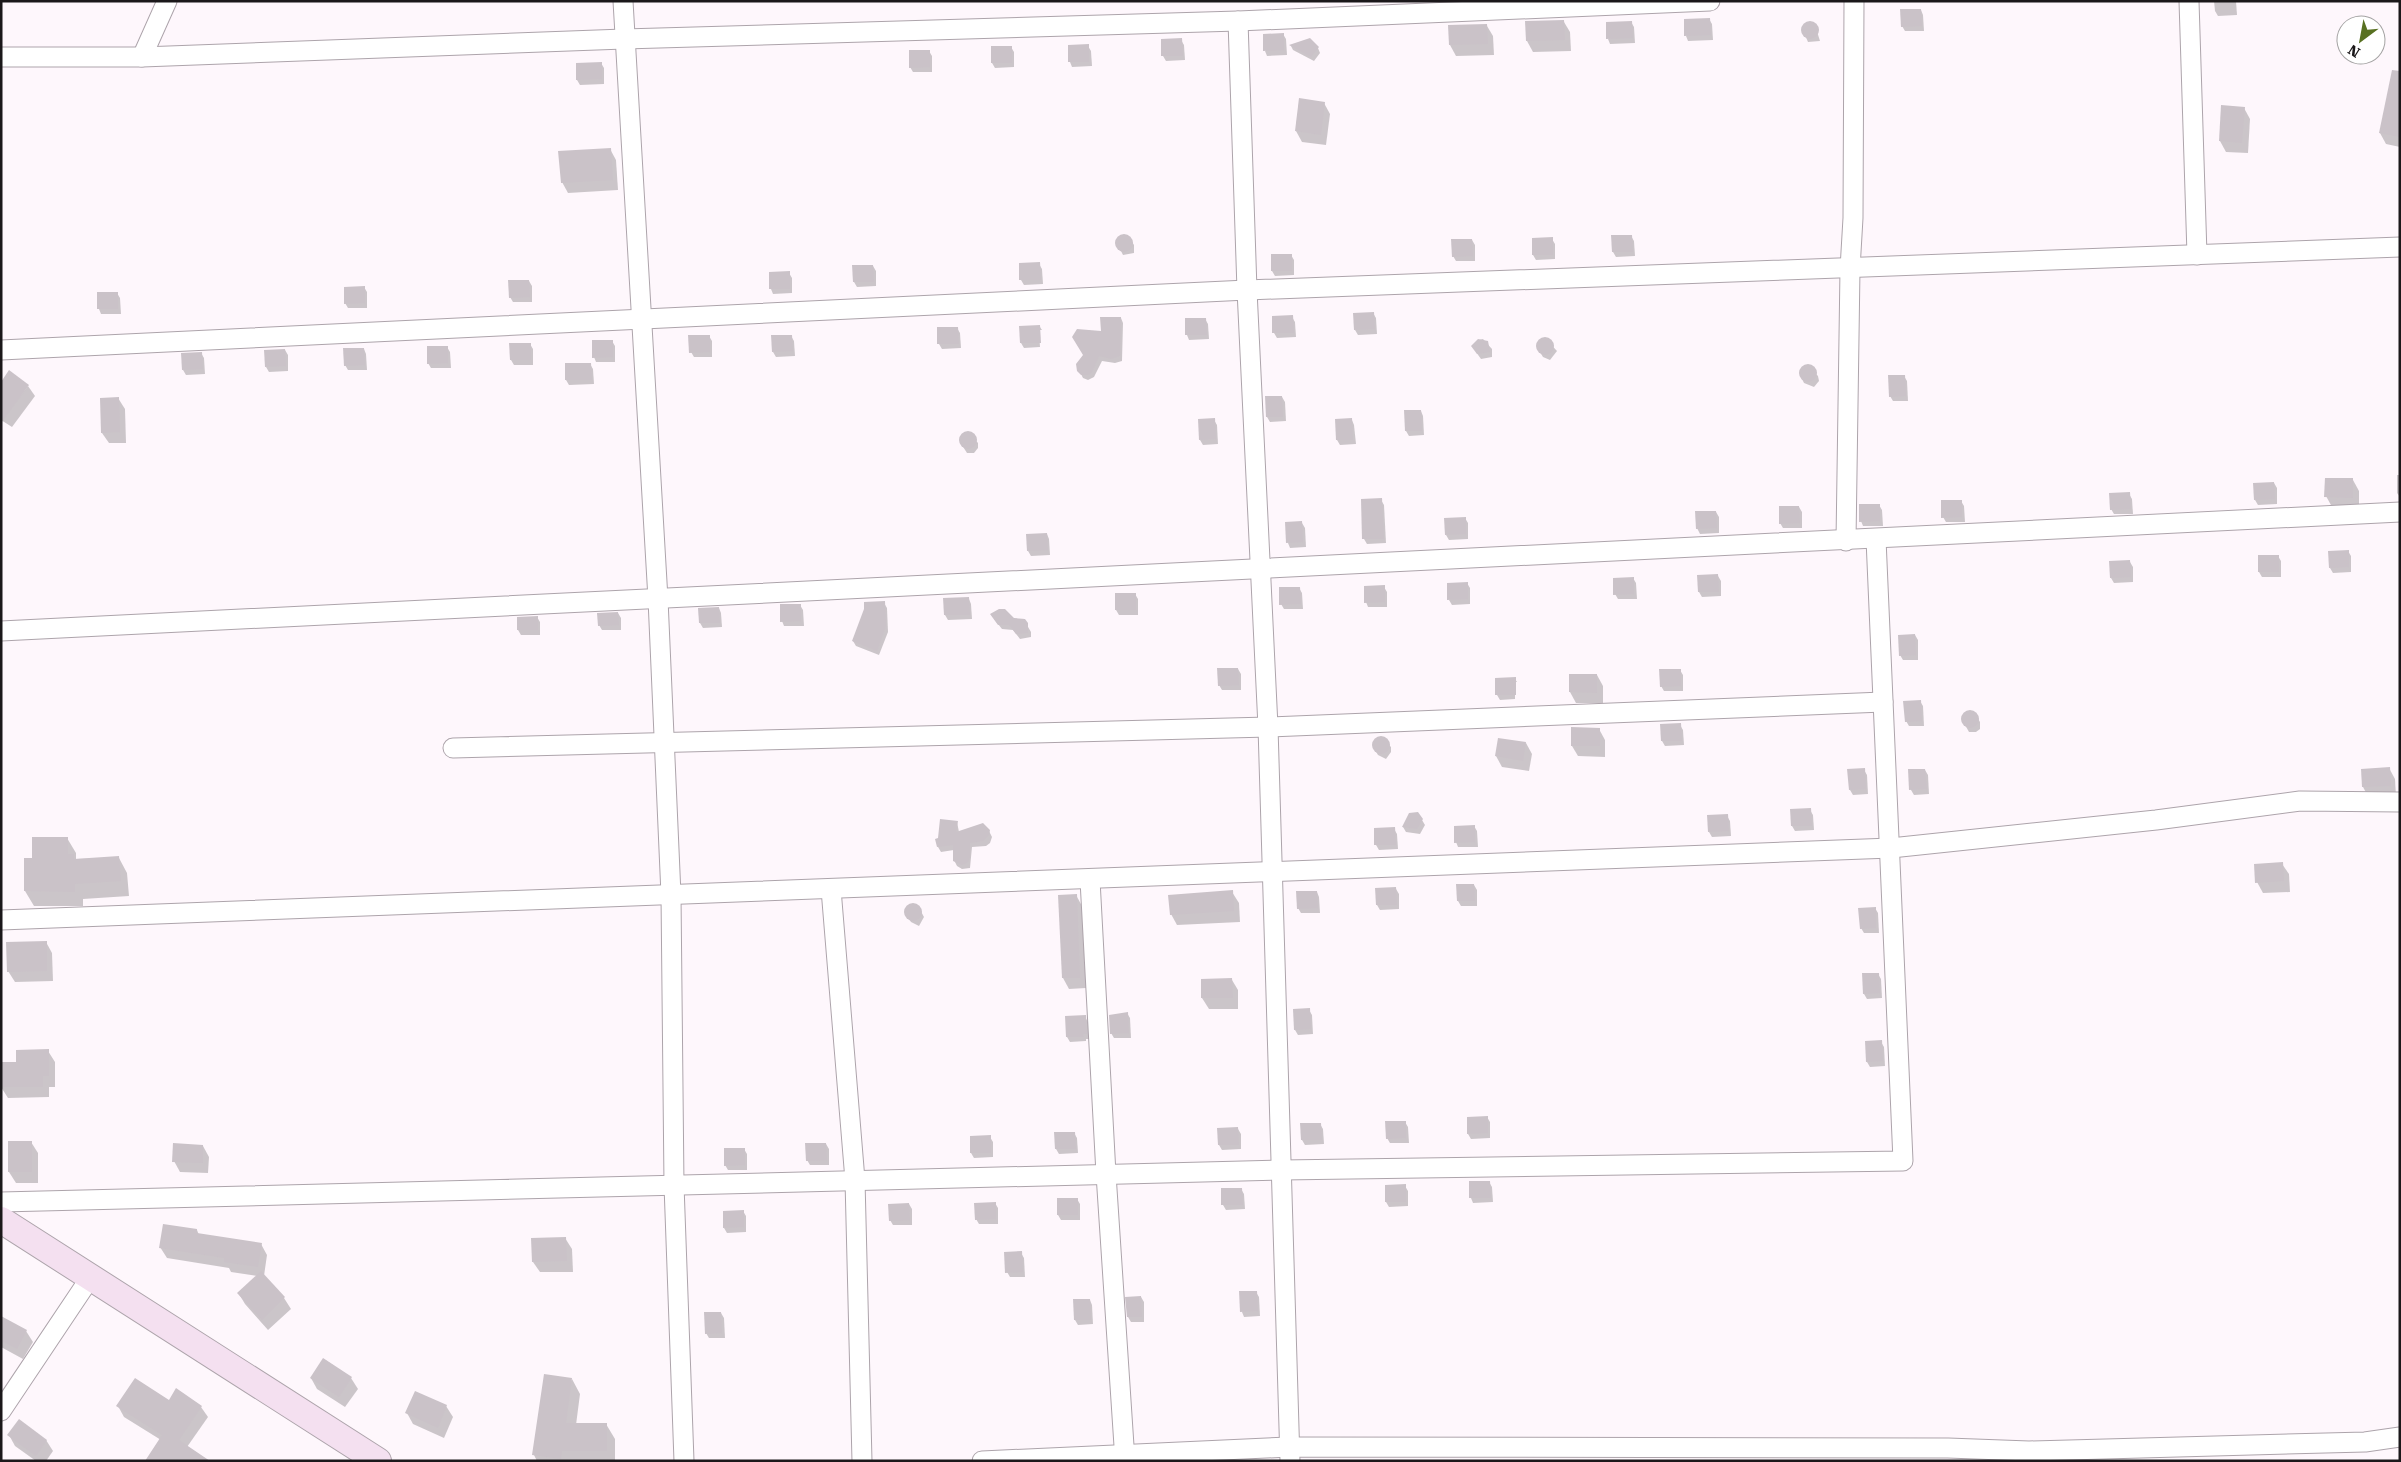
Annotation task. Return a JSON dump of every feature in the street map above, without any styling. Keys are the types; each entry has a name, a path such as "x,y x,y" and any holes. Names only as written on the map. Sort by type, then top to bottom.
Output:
{"main road":[{"path":"1,1220 378,1461"}],"street":[{"path":"142,57 167,1"},
{"path":"623,1 665,742 671,895 674,1185 684,1461"},
{"path":"1335,18 1347,1"},
{"path":"1,57 142,57 624,38 1335,18 1710,1"},
{"path":"1846,541 1850,269 1853,218 1854,1"},
{"path":"2189,1 2197,255"},
{"path":"1238,21 1246,290 1268,727 1290,1454"},
{"path":"1,350 1246,290 1850,269 2400,247"},
{"path":"1,631 1846,541 2400,512"},
{"path":"1,1202 1282,1170 1903,1161 1891,848 1876,539"},
{"path":"453,748 1268,727 1883,702"},
{"path":"1,920 1891,848 2146,821 2300,801 2400,802"},
{"path":"1090,880 1106,1174 1125,1458"},
{"path":"832,889 854,1180 862,1461"},
{"path":"1,1411 90,1278"},
{"path":"982,1461 1290,1454 1948,1448 2029,1451 2365,1442 2400,1437"}],"building":[{"path":"1900,9 1921,9 1922,26 1901,27"},
{"path":"1710,18 1711,35 1684,36 1684,19"},
{"path":"1564,20 1565,40 1526,41 1525,21"},
{"path":"1632,21 1633,38 1606,39 1606,22"},
{"path":"1810,21 1816,24 1819,30 1816,36 1810,39 1804,36 1801,30 1804,24"},
{"path":"1487,24 1488,44 1449,45 1448,25"},
{"path":"1284,33 1284,50 1263,51 1263,34"},
{"path":"1182,38 1183,56 1161,56 1161,39"},
{"path":"1310,38 1319,47 1311,57 1289,45"},
{"path":"1089,44 1089,62 1068,62 1068,45"},
{"path":"991,46 1012,46 1012,63 991,63"},
{"path":"909,50 930,50 930,67 909,68"},
{"path":"602,62 602,79 576,80 576,63"},
{"path":"2392,70 2400,71 2400,137 2379,133"},
{"path":"1299,98 1325,102 1321,135 1295,131"},
{"path":"2221,105 2245,107 2242,143 2219,141"},
{"path":"611,148 613,180 561,183 558,151"},
{"path":"1124,234 1130,237 1133,243 1130,249 1124,252 1118,249 1115,243 1118,237"},
{"path":"1611,235 1632,235 1633,252 1612,252"},
{"path":"1553,237 1553,255 1532,255 1532,238"},
{"path":"1451,239 1472,239 1473,256 1452,257"},
{"path":"1271,254 1292,254 1292,271 1271,271"},
{"path":"1040,262 1041,280 1019,280 1019,263"},
{"path":"852,265 873,265 874,282 853,282"},
{"path":"790,271 790,289 769,289 769,272"},
{"path":"508,280 529,280 530,297 509,298"},
{"path":"365,286 365,303 344,304 344,287"},
{"path":"97,292 118,292 118,309 97,309"},
{"path":"1374,312 1375,329 1354,330 1353,313"},
{"path":"1293,315 1294,333 1272,333 1272,316"},
{"path":"1100,317 1121,317 1120,356 1111,359 1099,356 1092,372 1088,375 1081,375 1077,371 1076,364 1083,355 1072,337 1077,329 1101,331"},
{"path":"1185,318 1206,318 1207,335 1185,335"},
{"path":"1040,325 1041,343 1020,343 1019,326"},
{"path":"937,327 958,327 959,344 937,344"},
{"path":"688,335 710,335 710,352 689,353"},
{"path":"771,335 792,335 793,351 772,352"},
{"path":"1545,337 1551,340 1554,346 1551,352 1545,355 1539,352 1536,346 1539,340"},
{"path":"1478,339 1488,341 1490,352 1477,354 1471,346"},
{"path":"592,340 613,340 613,357 592,358"},
{"path":"509,343 531,343 531,360 510,360"},
{"path":"427,346 448,346 448,363 427,364"},
{"path":"343,348 364,348 365,365 344,366"},
{"path":"285,349 286,366 265,367 264,350"},
{"path":"202,352 203,369 182,370 181,353"},
{"path":"565,363 591,363 592,380 565,380"},
{"path":"1808,364 1814,367 1817,373 1814,379 1808,382 1802,379 1799,373 1802,367"},
{"path":"9,370 29,385 1,423 1,382"},
{"path":"1888,375 1905,375 1906,396 1889,397"},
{"path":"1265,396 1282,396 1283,417 1266,417"},
{"path":"119,397 120,432 101,433 100,398"},
{"path":"1404,410 1421,410 1422,431 1405,431"},
{"path":"1215,418 1216,439 1199,440 1198,419"},
{"path":"1352,418 1353,440 1336,440 1335,419"},
{"path":"968,431 974,434 977,440 974,446 968,449 962,446 959,440 962,434"},
{"path":"2325,478 2353,478 2353,498 2324,497"},
{"path":"2274,482 2275,499 2254,500 2253,483"},
{"path":"2130,492 2131,509 2110,510 2109,493"},
{"path":"1382,498 1384,539 1362,539 1361,499"},
{"path":"1941,500 1962,500 1962,517 1941,518"},
{"path":"1859,504 1880,504 1880,521 1859,522"},
{"path":"1779,506 1799,506 1800,523 1779,524"},
{"path":"1695,511 1716,511 1717,528 1696,529"},
{"path":"1466,517 1466,534 1445,535 1444,518"},
{"path":"1302,521 1303,542 1286,543 1285,522"},
{"path":"1047,533 1048,550 1027,551 1026,534"},
{"path":"2349,550 2349,567 2329,568 2328,551"},
{"path":"2258,555 2279,555 2279,572 2258,572"},
{"path":"2130,560 2131,577 2110,578 2109,561"},
{"path":"1718,574 1719,592 1698,592 1697,575"},
{"path":"1634,577 1634,594 1613,595 1613,578"},
{"path":"1468,582 1468,599 1447,600 1447,583"},
{"path":"1385,585 1385,602 1364,603 1364,586"},
{"path":"1279,587 1300,587 1301,604 1279,605"},
{"path":"1115,593 1136,593 1136,610 1115,610"},
{"path":"969,597 970,615 944,615 943,598"},
{"path":"885,601 886,626 877,651 852,641 864,609 864,602"},
{"path":"780,604 801,604 801,621 780,622"},
{"path":"719,607 720,623 699,623 698,608"},
{"path":"999,609 1005,609 1014,618 1025,619 1028,623 1028,633 1016,634 1009,625 998,625 990,614"},
{"path":"618,612 619,625 598,626 597,613"},
{"path":"538,616 538,630 517,630 517,617"},
{"path":"1915,634 1916,655 1899,656 1898,635"},
{"path":"1217,668 1238,668 1239,685 1218,686"},
{"path":"1659,669 1681,669 1681,686 1660,687"},
{"path":"1569,674 1597,674 1597,693 1569,692"},
{"path":"1516,677 1516,695 1495,695 1495,678"},
{"path":"1921,700 1922,721 1905,722 1903,701"},
{"path":"1970,710 1976,713 1979,719 1976,725 1970,728 1964,725 1961,719 1964,713"},
{"path":"1681,723 1682,741 1661,741 1660,724"},
{"path":"1571,727 1600,728 1600,746 1571,746"},
{"path":"1381,736 1387,739 1390,745 1387,751 1381,754 1375,751 1372,745 1375,739"},
{"path":"1498,738 1526,742 1523,761 1495,756"},
{"path":"2390,767 2391,786 2362,787 2361,769"},
{"path":"1865,768 1866,789 1849,790 1847,769"},
{"path":"1908,769 1925,769 1927,789 1909,790"},
{"path":"1811,808 1812,826 1791,826 1790,809"},
{"path":"1418,812 1423,819 1417,829 1402,827 1409,813"},
{"path":"1728,814 1729,831 1708,832 1707,815"},
{"path":"940,819 958,821 956,832 983,823 990,830 989,835 983,841 970,843 970,858 967,863 962,865 953,861 953,845 937,847 935,839 938,838"},
{"path":"1475,825 1475,842 1454,843 1454,826"},
{"path":"1395,827 1396,845 1374,845 1374,828"},
{"path":"32,837 68,837 68,854 74,854 74,859 119,856 121,881 75,884 75,892 24,891 24,858 32,858"},
{"path":"2283,862 2284,881 2255,883 2254,864"},
{"path":"1456,884 1474,884 1475,901 1457,901"},
{"path":"1396,887 1397,905 1376,905 1375,888"},
{"path":"1233,890 1234,911 1170,915 1168,895"},
{"path":"1296,891 1317,891 1318,908 1297,909"},
{"path":"1077,894 1080,978 1062,978 1058,895"},
{"path":"913,903 919,906 922,912 919,918 913,921 907,918 904,912 907,906"},
{"path":"1876,907 1876,928 1860,929 1858,908"},
{"path":"47,941 47,971 7,972 6,942"},
{"path":"1862,973 1879,973 1880,993 1863,994"},
{"path":"1232,978 1233,998 1201,998 1201,979"},
{"path":"1310,1008 1311,1029 1294,1030 1293,1009"},
{"path":"1128,1012 1129,1033 1110,1034 1109,1015"},
{"path":"1086,1015 1087,1034 1083,1034 1084,1037 1066,1037 1065,1016"},
{"path":"1882,1040 1883,1061 1866,1062 1865,1041"},
{"path":"49,1049 49,1076 43,1076 43,1087 1,1087 1,1062 16,1062 16,1050"},
{"path":"1488,1116 1488,1133 1467,1134 1467,1117"},
{"path":"1385,1121 1406,1121 1406,1138 1386,1139"},
{"path":"1300,1123 1321,1123 1322,1140 1301,1140"},
{"path":"1238,1127 1239,1145 1218,1145 1217,1128"},
{"path":"1054,1132 1075,1132 1076,1149 1055,1149"},
{"path":"991,1135 991,1153 970,1153 970,1136"},
{"path":"8,1141 32,1141 32,1172 8,1172"},
{"path":"173,1143 203,1145 203,1163 172,1162"},
{"path":"805,1143 826,1143 827,1160 806,1161"},
{"path":"724,1148 745,1148 745,1165 724,1166"},
{"path":"1469,1181 1490,1181 1491,1198 1469,1198"},
{"path":"1406,1184 1406,1202 1385,1202 1385,1185"},
{"path":"1221,1188 1242,1188 1243,1205 1221,1205"},
{"path":"1057,1198 1078,1198 1078,1215 1057,1215"},
{"path":"996,1202 996,1219 975,1220 974,1203"},
{"path":"909,1203 910,1220 889,1221 888,1204"},
{"path":"744,1210 744,1227 723,1228 723,1211"},
{"path":"163,1224 197,1229 197,1233 262,1243 258,1267 224,1262 224,1258 159,1248"},
{"path":"566,1237 567,1261 532,1262 531,1238"},
{"path":"1022,1251 1023,1272 1005,1273 1004,1252"},
{"path":"261,1271 285,1297 262,1320 237,1293"},
{"path":"1239,1291 1257,1291 1258,1311 1240,1312"},
{"path":"1141,1296 1142,1317 1127,1317 1125,1297"},
{"path":"1073,1299 1090,1299 1091,1320 1074,1320"},
{"path":"704,1312 721,1312 722,1333 705,1334"},
{"path":"1,1316 27,1330 17,1349 1,1341"},
{"path":"323,1358 352,1377 339,1397 310,1378"},
{"path":"544,1374 572,1378 566,1423 607,1423 607,1451 562,1451 561,1459 532,1455"},
{"path":"135,1378 169,1400 176,1388 202,1406 179,1440 210,1461 145,1461 162,1435 116,1406"},
{"path":"415,1391 447,1405 438,1428 405,1413"},
{"path":"19,1419 47,1440 36,1456 7,1435"}]}
